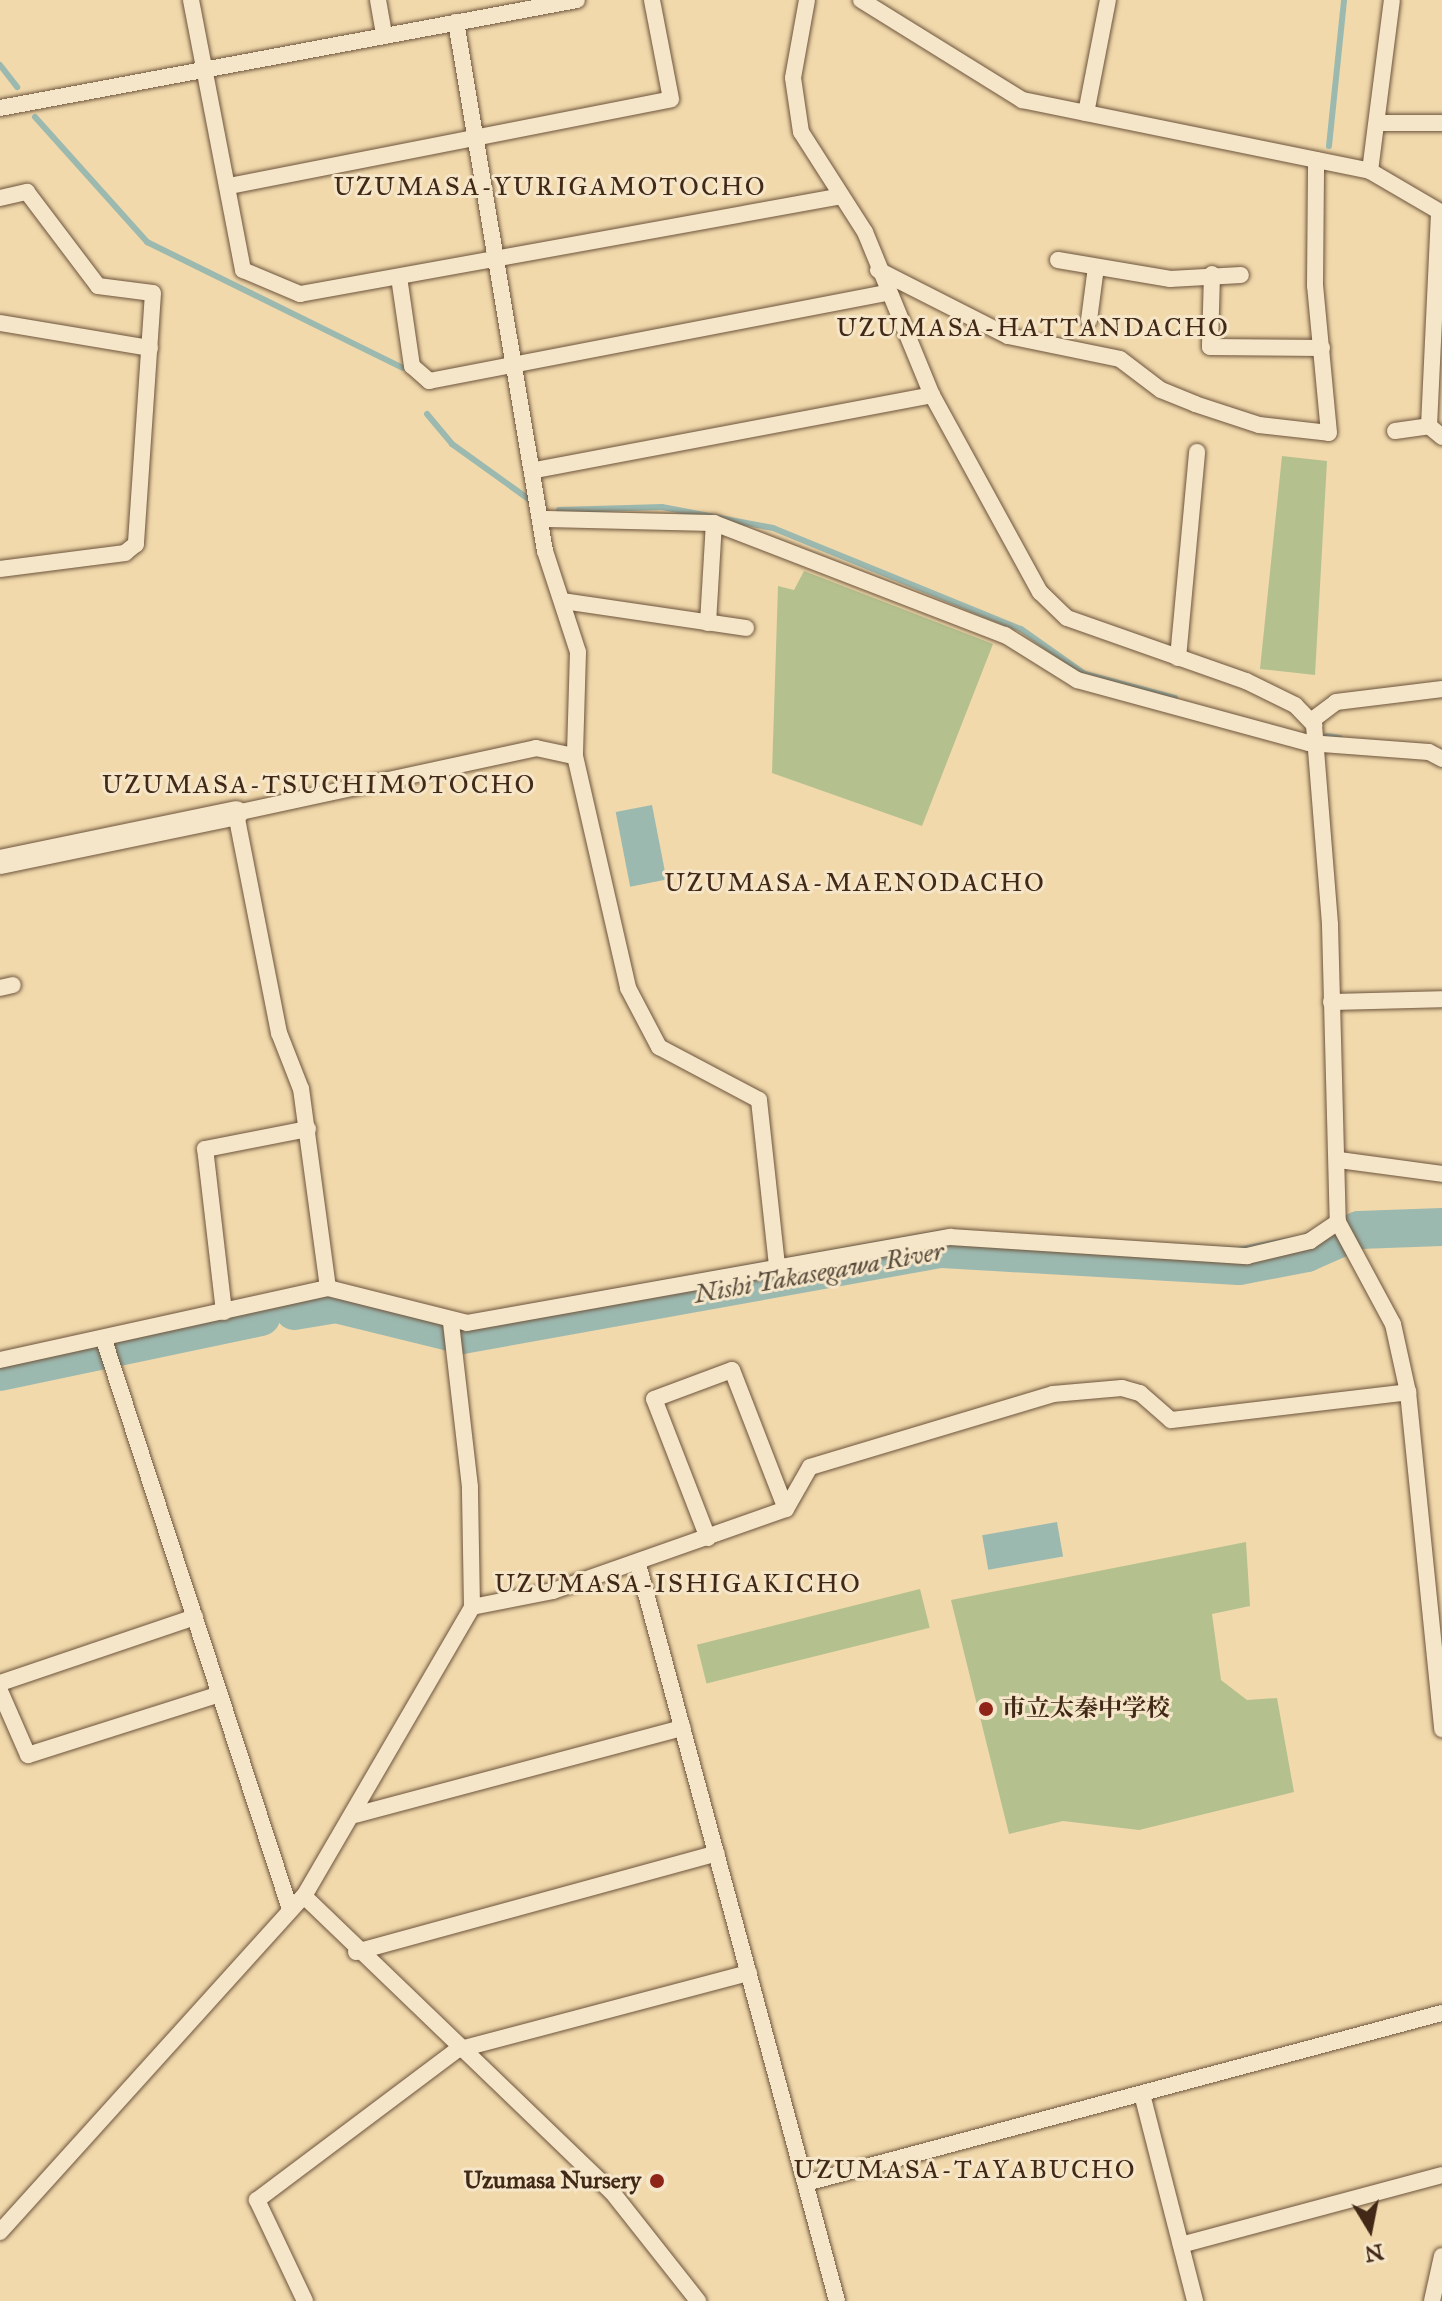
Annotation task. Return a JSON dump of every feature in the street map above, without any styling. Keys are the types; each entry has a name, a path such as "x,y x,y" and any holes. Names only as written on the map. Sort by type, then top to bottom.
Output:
{"street":[{"path":"191,0 208,65 243,270 300,294 837,197"},
{"path":"378,0 384,34"},
{"path":"0,108 208,65 577,0"},
{"path":"229,186 671,99 652,0"},
{"path":"807,0 793,78 801,132 837,197 865,232 887,293 932,395 1040,592 1067,618 1246,681 1311,721 1320,744 1343,1231 1393,1324 1408,1392 1442,1729"},
{"path":"861,0 988,84 1022,100 1370,171 1440,212 1435,431 1395,431"},
{"path":"1086,113 1108,0"},
{"path":"1370,171 1392,0"},
{"path":"456,22 545,519 545,551 578,652 575,756 633,1007 659,1047 759,1100 777,1267"},
{"path":"1377,123 1442,123"},
{"path":"878,270 1008,336 1120,359 1161,390 1259,425 1329,433 1322,348 1316,160"},
{"path":"0,198 27,192 98,286 153,293 136,544 125,553 0,569"},
{"path":"1058,260 1170,279 1212,274 1241,275"},
{"path":"1089,320 1096,267"},
{"path":"1212,274 1210,347 1322,348"},
{"path":"399,277 412,366 429,381 887,293"},
{"path":"0,323 150,348"},
{"path":"536,470 932,395"},
{"path":"1178,658 1197,452"},
{"path":"545,519 714,523 1005,635 1077,680 1320,744 1429,752 1442,759"},
{"path":"708,623 714,523"},
{"path":"563,601 746,628"},
{"path":"1311,721 1336,702 1442,689"},
{"path":"0,862 536,748 575,756"},
{"path":"236,813 279,1033 308,1129 328,1288"},
{"path":"1331,1002 1442,999"},
{"path":"224,1312 205,1149 308,1129"},
{"path":"1339,1160 1442,1174"},
{"path":"0,1360 104,1340 328,1288 452,1331 777,1267 950,1237 1247,1256 1343,1231"},
{"path":"0,2232 304,1896 355,1815 416,1694 472,1607 470,1487 452,1331"},
{"path":"104,1340 290,1909"},
{"path":"708,1538 654,1399 732,1370 786,1509"},
{"path":"472,1607 638,1564 786,1509 810,1467 1053,1394 1122,1388 1140,1393 1171,1420 1408,1392"},
{"path":"638,1564 837,2301"},
{"path":"0,1683 195,1617"},
{"path":"0,1691 28,1755 220,1694"},
{"path":"355,1815 683,1728"},
{"path":"356,1952 717,1853"},
{"path":"304,1896 356,1952 457,2050 612,2192 698,2301"},
{"path":"305,2301 257,2200 457,2050 749,1973"},
{"path":"806,2183 1143,2098 1442,2013"},
{"path":"1143,2098 1195,2301"},
{"path":"1181,2245 1442,2175"},
{"path":"1432,2301 1442,2256"}],"green space":[{"path":"1282,456 1327,461 1315,675 1260,669"},
{"path":"804,571 993,644 922,826 772,773 778,586 794,590"},
{"path":"1246,1542 1250,1606 1212,1614 1221,1680 1247,1700 1277,1698 1294,1792 1139,1830 1063,1821 1009,1834 951,1600"},
{"path":"920,1589 930,1628 707,1683 697,1645"}],"water":[{"path":"652,805 667,880 630,887 616,812"},
{"path":"1057,1522 1063,1556 988,1570 982,1535"}],"waterway":[{"path":"1329,146 1344,0"},
{"path":"0,65 17,87"},
{"path":"35,117 147,242 403,368"},
{"path":"427,414 452,444 530,500"},
{"path":"559,510 662,507 773,528 1021,629 1085,674 1175,698"},
{"path":"1327,736 1340,738"},
{"name":"Nishi Takasegawa River","path":"294,1311 336,1304 462,1335 942,1249 1239,1266 1307,1253 1359,1230 1442,1227"},
{"name":"Nishi Takasegawa River","path":"0,1372 261,1317"}],"place":[{"name":"市立太秦中学校","path":"986,1709"},
{"name":"Uzumasa Nursery","path":"657,2181"}],"district":[{"name":"UZUMASA-YURIGAMOTOCHO","path":"550,187"},
{"name":"UZUMASA-HATTANDACHO","path":"1033,328"},
{"name":"UZUMASA-TSUCHIMOTOCHO","path":"319,785"},
{"name":"UZUMASA-MAENODACHO","path":"855,883"},
{"name":"UZUMASA-ISHIGAKICHO","path":"678,1584"},
{"name":"UZUMASA-TAYABUCHO","path":"965,2170"}]}
